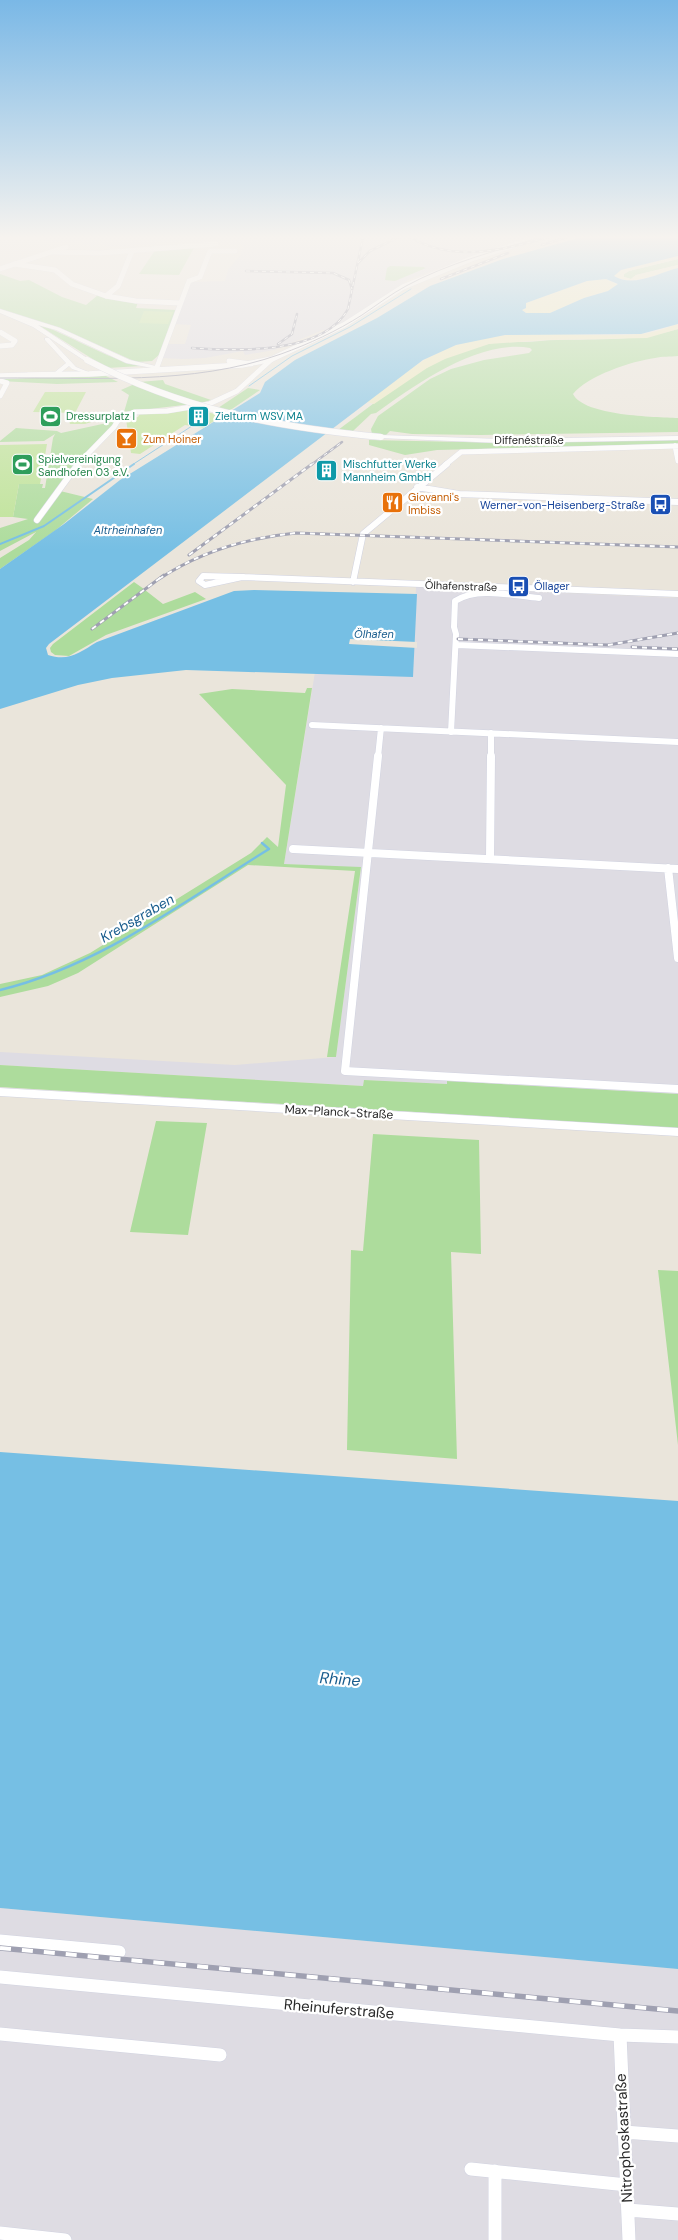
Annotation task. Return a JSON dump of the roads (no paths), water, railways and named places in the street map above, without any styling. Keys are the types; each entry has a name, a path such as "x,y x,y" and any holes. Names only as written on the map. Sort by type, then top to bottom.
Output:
{"main road":[{"path":"49,342 69,363 82,372 89,374"},
{"name":"Diffenéstraße","path":"61,342 87,360 117,376 154,391 225,413 288,426 381,437 501,441 678,438"},
{"path":"84,342 115,357 138,364 158,365"},
{"path":"57,373 69,363"}],"street":[{"path":"0,346 12,345 15,342"},
{"path":"158,365 166,342"},
{"path":"28,375 229,361 253,358 282,351 309,342"},
{"path":"0,376 89,374 158,365 247,364 272,359 309,342"},
{"path":"247,364 253,358"},
{"path":"37,520 73,469 114,427 120,416 132,412 167,411 209,404 237,391 272,359"},
{"path":"229,361 247,364 258,371"},
{"path":"247,364 254,375"},
{"path":"0,381 7,384 0,396"},
{"path":"132,412 137,417"},
{"path":"353,582 363,534 461,452 677,446 678,461"},
{"path":"417,487 458,494 678,502"},
{"name":"Ölhafenstraße","path":"244,577 205,585 198,581 203,576 209,575 678,594"},
{"path":"451,732 456,645 455,601 460,597 473,594 539,598"},
{"path":"456,645 678,654"},
{"path":"312,725 678,742"},
{"path":"380,728 345,1071 678,1090"},
{"path":"490,859 491,733"},
{"path":"293,849 678,869"},
{"path":"668,868 678,958"},
{"name":"Max-Planck-Straße","path":"0,1092 678,1132"},
{"path":"0,1941 119,1952"},
{"name":"Rheinuferstraße","path":"0,1977 620,2035 678,2037"},
{"path":"0,2034 220,2055"},
{"name":"Nitrophoskastraße","path":"620,2035 629,2240"},
{"path":"624,2132 678,2136"},
{"path":"470,2169 627,2185"},
{"path":"495,2171 495,2240"},
{"path":"628,2210 678,2214"},
{"path":"0,2233 65,2240"}],"water":[{"name":"Altrheinhafen","path":"331,342 473,342 456,345 423,360 49,644 46,648 48,655 68,657 74,655 97,642 234,591 417,594 413,677 186,670 112,678 78,685 0,709 0,569 64,524 120,480 260,393 265,382 295,360"},
{"name":"Rhine","path":"0,1452 678,1501 678,1969 0,1908"}],"waterway":[{"path":"249,386 292,356 321,342"},
{"path":"132,465 195,424"},
{"path":"0,544 44,526 134,464"},
{"name":"Krebsgraben","path":"0,990 36,979 106,949 172,911 269,849 262,843"}],"tram line":[{"path":"0,378 142,378 212,371 247,364 281,354 312,342"}],"railway":[{"path":"278,344 281,342"},
{"path":"192,348 254,349 277,347 300,342"},
{"path":"311,465 342,442"},
{"path":"189,555 312,464"},
{"path":"159,579 191,561 224,547 259,538 296,533 678,547"},
{"path":"92,629 164,575"},
{"path":"458,639 608,645 678,633"},
{"path":"632,647 678,649"},
{"path":"0,1948 678,2011"}],"place":[{"name":"Dressurplatz I","path":"50,416"},
{"name":"Zielturm WSV MA","path":"199,416"},
{"name":"Zum Hoiner","path":"127,439"},
{"name":"Spielvereinigung Sandhofen 03 e.V.","path":"22,465"},
{"name":"Mischfutter Werke Mannheim GmbH","path":"327,470"},
{"name":"Giovanni's Imbiss","path":"392,503"},
{"name":"Werner-von-Heisenberg-Straße","path":"661,505"},
{"name":"Öllager","path":"518,586"}],"water label":[{"name":"Ölhafen","path":"374,634"}]}
